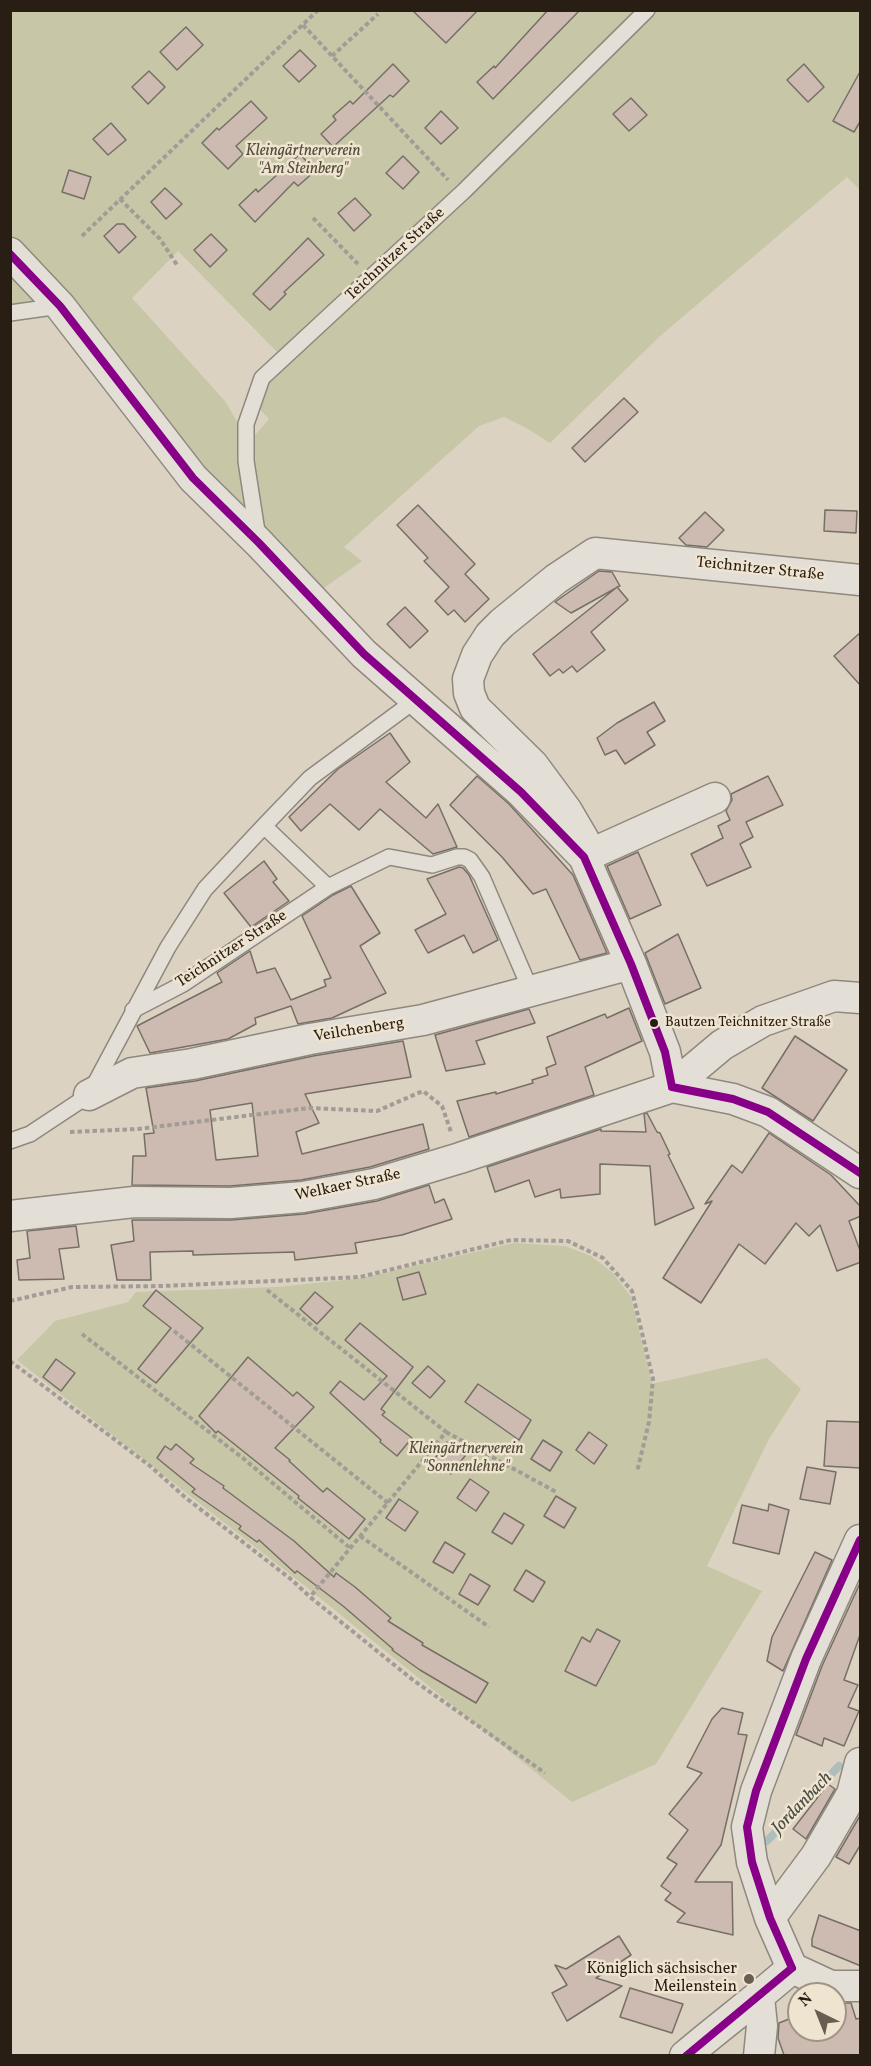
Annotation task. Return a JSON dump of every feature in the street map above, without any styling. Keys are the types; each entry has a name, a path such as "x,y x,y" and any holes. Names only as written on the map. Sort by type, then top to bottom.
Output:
{"street":[{"name":"Teichnitzer Straße","path":"10,253 60,306 193,478 259,543 364,654 521,792 584,857 631,964 665,1052 672,1087"},
{"name":"Teichnitzer Straße","path":"584,857 584,840 567,811 533,765 475,708 469,693 468,679 477,655 490,635 556,579 595,553 861,580"},
{"path":"584,857 716,798"},
{"name":"Veilchenberg","path":"89,1095 132,1072 192,1064 310,1039 423,1020 631,964"},
{"path":"672,1087 722,1045 763,1021 834,996 861,998"},
{"path":"672,1087 733,1099 768,1112 861,1173"},
{"name":"Welkaer Straße","path":"10,1216 134,1202 231,1203 303,1197 374,1184 460,1158 672,1087"},
{"path":"861,1540 806,1659 756,1791 747,1827 752,1862 770,1918 792,1968 831,1986 861,1986"},
{"path":"770,1918 816,1856 852,1794 861,1763"},
{"path":"685,2055 792,1968"},
{"path":"759,1997 762,2026 759,2055"}],"lane":[{"name":"Teichnitzer Straße","path":"259,543 246,461 246,424 262,378 461,194 647,10"},
{"path":"10,313 60,306"},
{"name":"Teichnitzer Straße","path":"10,1141 30,1134 89,1095 168,947 206,889 264,825 310,778 417,699"},
{"path":"264,825 328,886"},
{"name":"Teichnitzer Straße","path":"133,1010 183,984 328,886 389,857 432,865 457,857 470,860 482,877 531,991"}],"path":[{"path":"82,236 318,10"},
{"path":"332,56 378,14"},
{"path":"303,25 461,194"},
{"path":"120,200 160,239 177,265"},
{"path":"313,218 371,277"},
{"path":"30,1134 138,1129 309,1108 377,1111 423,1091 441,1106 460,1158"},
{"path":"10,1301 72,1287 174,1286 360,1277 511,1240 568,1241 603,1258 632,1291 653,1379 649,1422 637,1473"},
{"path":"267,1290 446,1432 558,1493"},
{"path":"174,1330 388,1503"},
{"path":"82,1334 244,1459 350,1548"},
{"path":"10,1361 150,1466 186,1498 292,1580 310,1597 437,1698 544,1773"},
{"path":"310,1597 446,1432"},
{"path":"360,1536 489,1627"}],"green space":[{"name":"Kleingärtnerverein \"Am Steinberg\"","path":"10,11 860,11 860,190 847,177 659,337 550,443 504,417 479,426 344,547 362,561 310,598 60,306 11,313","holes":["178,251 277,352 258,407 269,419 249,442 225,401 132,298"]},
{"name":"Kleingärtnerverein \"Sonnenlehne\"","path":"513,1243 565,1246 591,1256 613,1273 631,1297 652,1384 767,1358 801,1389 769,1439 707,1566 762,1591 656,1764 572,1802 310,1590 17,1360 55,1321 128,1302 136,1292 278,1287 363,1278"}],"building":[{"path":"412,10 478,10 446,43"},
{"path":"548,10 580,10 493,99 477,82 494,66 495,68"},
{"path":"186,27 203,45 177,70 160,52"},
{"path":"300,50 316,66 299,82 283,66"},
{"path":"393,64 409,81 393,97 390,95 333,147 321,134 336,120 333,116 350,101 353,104"},
{"path":"804,64 824,87 808,102 787,80"},
{"path":"861,70 861,120 854,132 833,121"},
{"path":"149,71 165,87 148,104 132,87"},
{"path":"631,98 647,115 629,131 613,114"},
{"path":"251,101 267,118 236,146 243,154 228,169 202,143"},
{"path":"441,111 458,128 441,144 425,128"},
{"path":"111,123 126,140 108,155 93,139"},
{"path":"300,154 315,171 298,186 294,182 255,222 239,205 256,189 258,192"},
{"path":"403,156 419,172 403,189 386,173"},
{"path":"69,170 91,177 84,199 62,192"},
{"path":"165,188 182,204 166,219 151,202"},
{"path":"355,198 371,215 354,231 338,213"},
{"path":"117,224 124,224 136,237 119,253 104,236"},
{"path":"211,234 227,250 210,267 194,250"},
{"path":"308,238 324,255 284,292 286,294 270,310 253,294"},
{"path":"624,398 638,412 585,462 572,448"},
{"path":"418,505 475,564 465,574 489,599 465,622 454,610 448,615 435,601 449,587 424,561 428,558 397,525"},
{"path":"825,510 857,511 856,533 824,531"},
{"path":"705,512 724,530 707,547 686,545 679,538"},
{"path":"599,571 612,572 620,586 617,587 628,600 591,632 605,650 577,672 572,666 563,673 559,669 550,676 533,654 616,588 571,613 555,602"},
{"path":"405,607 428,631 410,648 387,624"},
{"path":"861,632 861,686 834,656"},
{"path":"654,702 665,721 647,732 655,745 625,764 616,750 605,755 597,738 617,723"},
{"path":"390,733 410,762 386,782 426,818 438,804 457,847 433,854 380,809 359,830 330,804 301,831 289,817 338,769"},
{"path":"477,776 509,804 573,875 607,953 580,960 546,889 533,894 502,857 450,805"},
{"path":"768,776 783,805 746,822 753,837 740,844 751,867 707,886 691,854 723,838 718,826 730,820 726,811 732,800 731,794"},
{"path":"638,852 661,905 630,919 607,866"},
{"path":"264,861 277,879 273,882 289,901 251,927 224,893"},
{"path":"459,867 469,875 498,940 473,953 464,935 428,953 415,930 446,914 427,879"},
{"path":"351,886 380,933 360,946 386,993 332,1018 298,1024 291,1006 255,1018 256,1024 228,1039 150,1053 137,1026 222,982 217,973 250,951 257,973 275,968 291,1000 326,986 324,980 331,978 302,916"},
{"path":"678,934 701,988 665,1004 645,953"},
{"path":"629,1008 642,1041 585,1067 594,1095 469,1137 457,1101 496,1092 496,1094 533,1083 532,1080 548,1075 546,1068 556,1064 547,1037 605,1014 607,1018"},
{"path":"529,1009 535,1023 476,1041 485,1064 446,1071 435,1035"},
{"path":"795,1036 847,1070 813,1121 762,1088"},
{"path":"403,1041 411,1077 305,1094 319,1123 296,1132 302,1154 423,1124 429,1149 370,1167 301,1180 230,1186 132,1185 133,1156 146,1156 144,1134 154,1133 146,1088 195,1081 313,1056","holes":["252,1103 258,1156 216,1160 210,1110"]},
{"path":"647,1113 657,1132 660,1133 694,1208 655,1225 650,1166 600,1164 600,1194 561,1198 560,1189 535,1197 529,1180 495,1192 487,1167 601,1129 601,1131 646,1132 644,1114"},
{"path":"769,1133 831,1175 861,1207 861,1216 849,1221 861,1253 861,1262 837,1271 820,1225 809,1236 796,1223 765,1264 739,1244 701,1303 663,1278 712,1201 705,1204 732,1165 742,1173"},
{"path":"429,1185 435,1203 444,1199 452,1219 402,1235 355,1243 357,1253 295,1260 294,1252 193,1255 193,1251 150,1252 151,1280 117,1280 111,1245 134,1241 132,1220 231,1220 304,1214 377,1201"},
{"path":"76,1226 79,1247 59,1249 64,1279 19,1280 17,1260 30,1258 27,1231"},
{"path":"419,1272 426,1294 403,1300 397,1278"},
{"path":"156,1290 203,1328 156,1383 138,1369 171,1328 143,1306"},
{"path":"315,1292 333,1307 317,1324 300,1309"},
{"path":"360,1323 413,1367 381,1409 385,1412 382,1415 412,1438 397,1456 330,1393 340,1381 364,1400 387,1376 345,1340"},
{"path":"248,1357 293,1396 297,1392 314,1407 275,1448 323,1492 327,1488 365,1519 349,1539 218,1431 216,1433 199,1416"},
{"path":"56,1359 75,1373 61,1391 43,1377"},
{"path":"428,1366 445,1381 430,1398 412,1383"},
{"path":"478,1384 531,1420 519,1440 465,1402"},
{"path":"827,1421 861,1422 861,1468 824,1466"},
{"path":"589,1432 607,1445 594,1464 576,1450"},
{"path":"543,1440 562,1452 550,1471 531,1459"},
{"path":"447,1442 465,1456 451,1474 433,1461"},
{"path":"176,1444 194,1459 190,1463 224,1486 223,1488 294,1541 334,1577 336,1573 355,1587 391,1618 388,1621 423,1643 422,1645 488,1683 476,1703 420,1670 392,1650 343,1606 297,1571 295,1573 259,1540 257,1542 239,1529 241,1526 192,1492 195,1489 157,1458 165,1446 171,1450"},
{"path":"807,1467 836,1472 830,1504 800,1499"},
{"path":"470,1479 489,1492 476,1511 457,1498"},
{"path":"556,1496 576,1508 564,1528 544,1516"},
{"path":"399,1499 418,1512 405,1531 386,1518"},
{"path":"769,1504 789,1510 779,1554 733,1543 742,1505 768,1511"},
{"path":"504,1513 524,1525 512,1544 492,1532"},
{"path":"445,1542 465,1554 453,1573 433,1562"},
{"path":"815,1552 832,1560 783,1671 767,1661 772,1637"},
{"path":"526,1570 545,1582 533,1602 514,1590"},
{"path":"470,1574 490,1586 478,1605 459,1594"},
{"path":"861,1581 861,1632 844,1680 858,1685 848,1707 859,1711 844,1746 824,1738 822,1746 796,1735 822,1666"},
{"path":"597,1629 620,1641 596,1686 565,1671 582,1637 590,1642"},
{"path":"722,1708 743,1713 738,1734 747,1735 721,1845 695,1882 732,1882 733,1935 677,1922 685,1913 665,1900 671,1893 661,1886 677,1864 667,1858 688,1830 669,1814 702,1773 687,1767 712,1719"},
{"path":"828,1784 835,1789 806,1839 793,1829"},
{"path":"861,1814 861,1844 849,1864 836,1857"},
{"path":"819,1915 861,1931 861,1966 812,1946"},
{"path":"619,1936 631,1955 596,1978 622,1986 567,2021 552,1993 567,1985 555,1965 566,1969"},
{"path":"630,1988 683,2004 672,2033 620,2017"},
{"path":"847,2003 851,2003 856,2019 861,2018 861,2055 784,2055 778,2038 779,2023 787,2020 787,2042 847,2042"}],"waterway":[{"name":"Jordanbach","path":"767,1841 839,1766"}],"transit line":[{"path":"10,254 60,306 193,478 259,543 364,654 521,792 584,857 631,964 665,1052 672,1087"},
{"path":"672,1087 733,1099 768,1112 860,1173"},
{"path":"792,1968 770,1918 752,1862 747,1827 756,1791 806,1659 860,1540"},
{"path":"686,2056 792,1968"}],"place":[{"name":"Bautzen Teichnitzer Straße","path":"654,1023"},
{"name":"Königlich sächsischer Meilenstein","path":"749,1979"}]}
